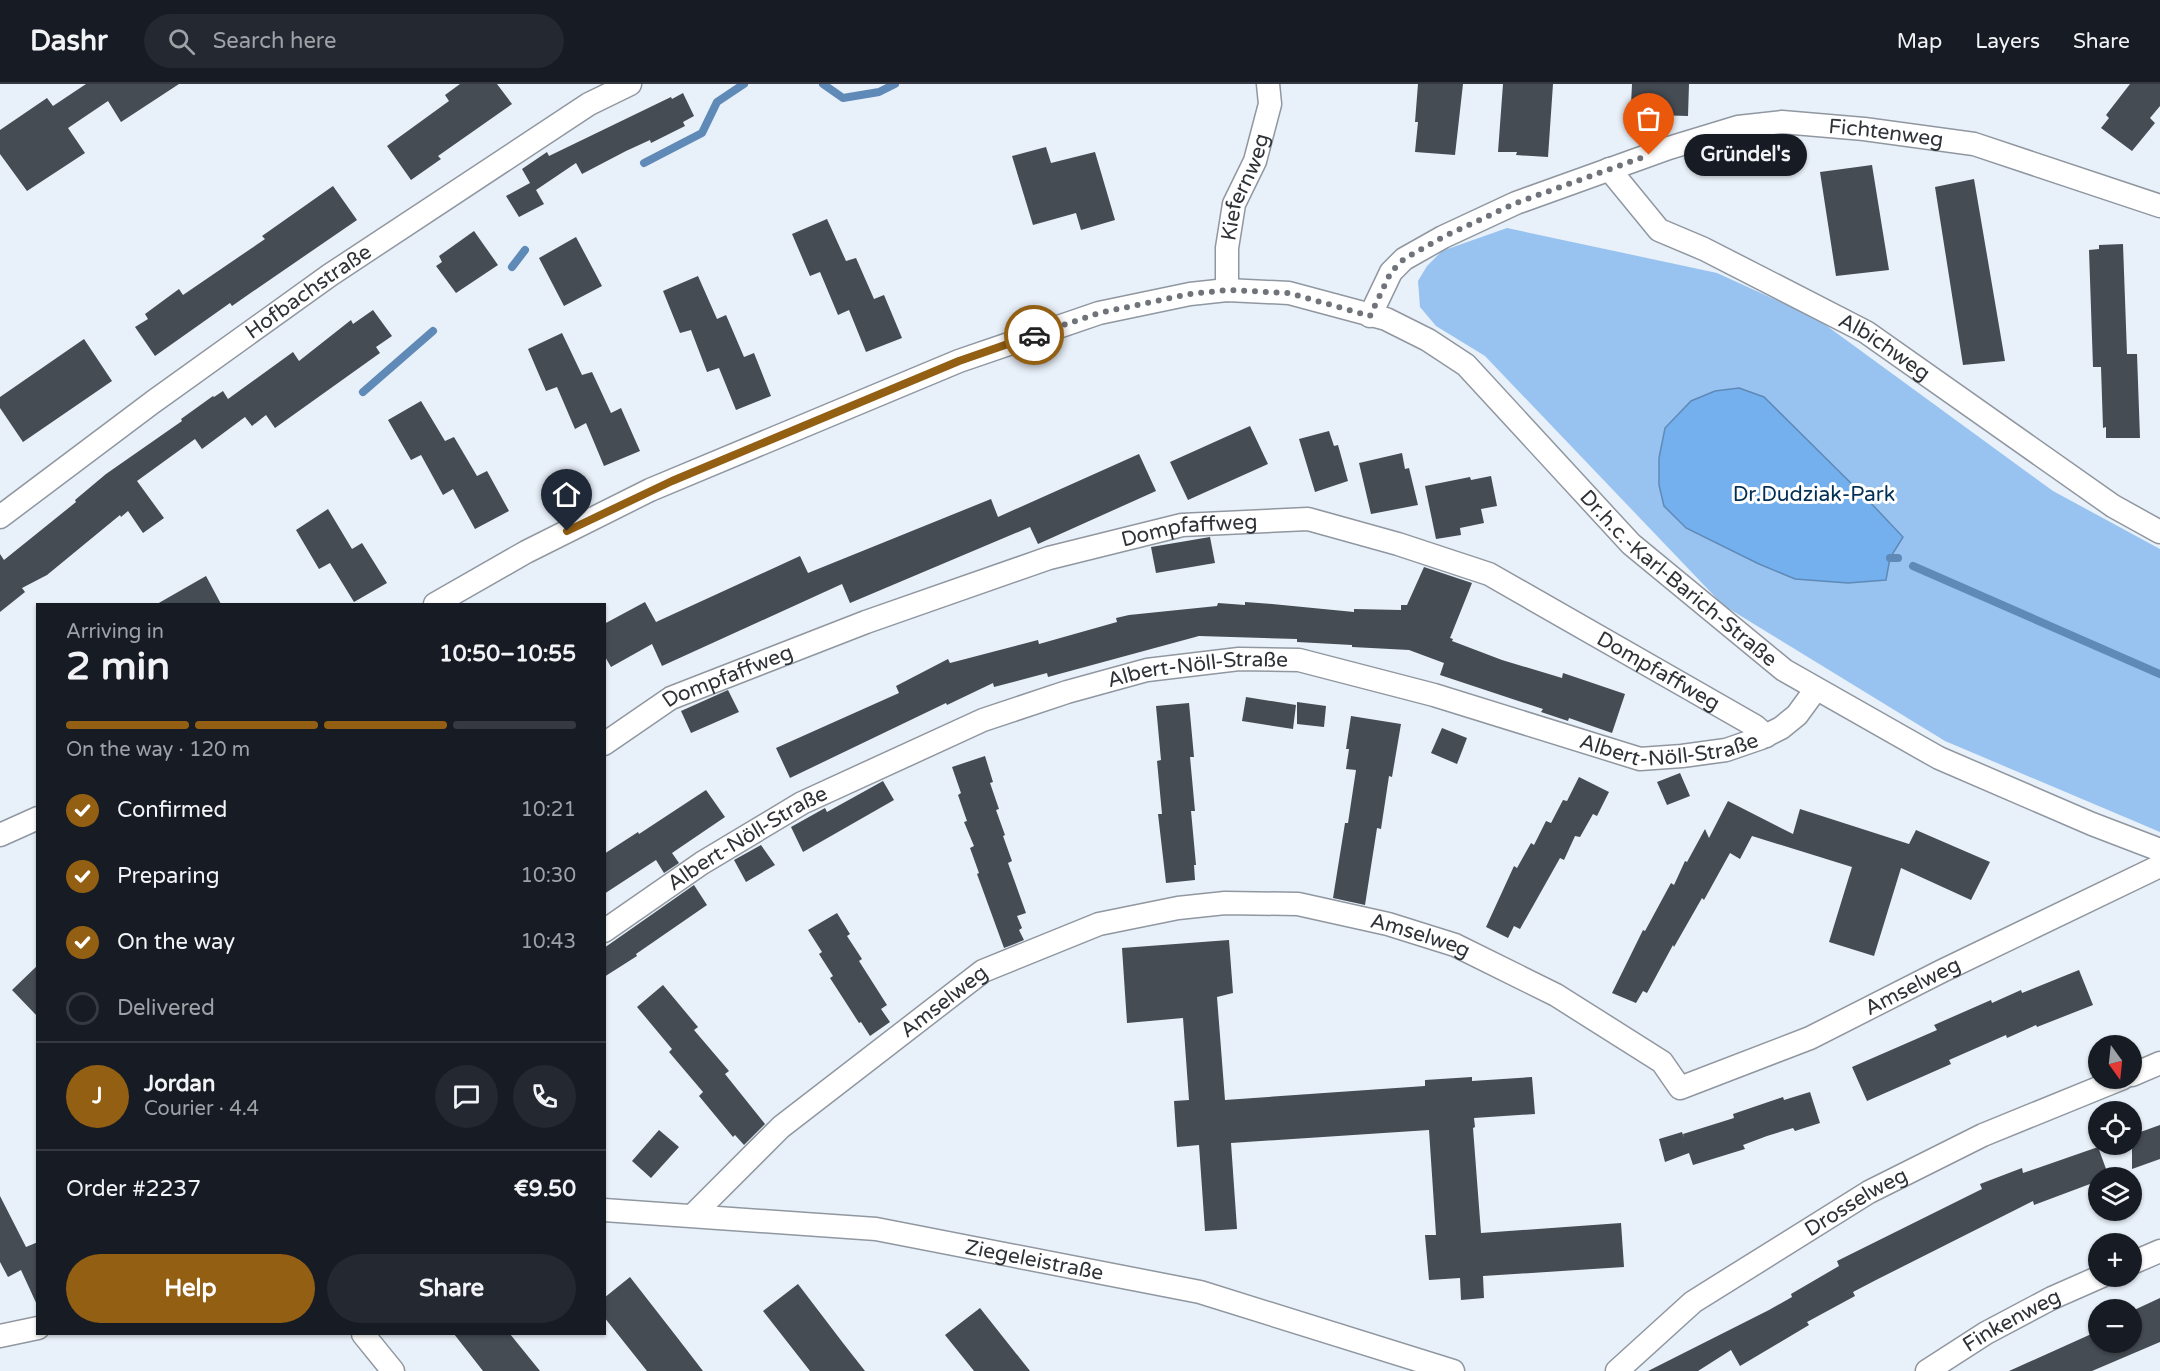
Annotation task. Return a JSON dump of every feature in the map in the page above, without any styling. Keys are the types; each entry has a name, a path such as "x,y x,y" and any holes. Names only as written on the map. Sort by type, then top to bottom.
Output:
{"street":[{"name":"Hofbachstraße","path":"0,517 153,402 330,275 589,104 630,84"},
{"name":"Kiefernweg","path":"1227,290 1227,248 1234,204 1254,161 1270,104 1269,84"},
{"name":"Fichtenweg","path":"1370,316 1391,272 1404,259 1443,237 1516,203 1670,148 1738,127 1782,122 1864,129 1974,144 2160,206"},
{"name":"Albichweg","path":"1609,169 1659,230 1704,249 1866,332 2113,506 2160,532"},
{"name":"Dr.h.c.-Karl-Barich-Straße","path":"437,603 526,552 650,490 959,361 1099,313 1190,294 1227,290 1289,293 1386,320 1420,336 1466,365 1631,544 1784,670 1939,758 2092,824 2160,850"},
{"name":"Dompfaffweg","path":"606,743 671,698 866,622 1049,558 1182,525 1308,519 1398,544 1489,574 1755,726 1766,736"},
{"name":"Albert-Nöll-Straße","path":"606,930 702,863 802,803 983,720 1067,692 1147,670 1239,659 1299,660 1434,695 1641,759 1726,750 1766,736 1797,715 1816,689"},
{"path":"0,835 36,819"},
{"name":"Amselweg","path":"693,1215 781,1127 983,971 1099,924 1178,908 1225,903 1298,904 1388,924 1455,945 1556,994 1662,1062 1680,1088 1810,1038 2160,866"},
{"path":"2142,1071 2160,1063"},
{"name":"Drosselweg","path":"1617,1371 1693,1302 1869,1192 1983,1135 2096,1089"},
{"name":"Ziegeleistraße","path":"606,1210 876,1229 1200,1292 1453,1371"},
{"path":"2142,1259 2160,1251"},
{"name":"Finkenweg","path":"1927,1371 1986,1333 2052,1298 2088,1282"},
{"path":"0,1336 36,1328"},
{"path":"364,1335 393,1371"}],"green space":[{"name":"Dr.Dudziak-Park","path":"1507,228 1717,273 1816,318 2053,491 2160,549 2160,832 1945,741 1723,605 1485,356 1436,326 1420,307 1418,281 1427,266 1442,251"}],"shaded area":[{"path":"1739,388 1764,397 1903,537 1890,558 1886,580 1848,583 1795,579 1686,528 1664,506 1659,485 1659,458 1665,428 1691,401 1715,391"}],"building":[{"path":"86,84 179,84 121,122 108,101 68,128 85,153 27,191 0,154 0,130 47,98 53,106"},
{"path":"460,84 497,84 512,104 438,156 441,159 411,180 387,146 449,101 445,95"},
{"path":"1418,84 1463,84 1455,155 1415,152"},
{"path":"1503,84 1553,84 1548,157 1516,155 1517,152 1498,152"},
{"path":"1632,84 1689,84 1688,116 1653,115 1652,127 1630,126"},
{"path":"2130,84 2160,84 2160,106 2150,118 2155,123 2132,151 2101,128 2109,118 2106,115"},
{"path":"683,93 694,116 683,122 685,126 651,143 650,140 626,151 582,174 576,163 536,190 544,204 519,217 506,196 530,183 522,169 547,152 549,156"},
{"path":"1046,147 1051,163 1095,152 1115,220 1081,230 1076,213 1033,225 1012,156"},
{"path":"1872,165 1889,270 1836,276 1820,172"},
{"path":"1974,179 2005,361 1963,365 1935,187"},
{"path":"333,186 357,220 232,306 230,303 155,356 135,327 148,319 145,314 179,289 183,295 265,239 262,236"},
{"path":"827,219 846,261 856,258 874,299 884,295 902,338 866,352 849,310 838,315 820,272 810,276 792,234"},
{"path":"474,231 498,265 456,293 436,266 442,262 439,256"},
{"path":"576,237 602,286 564,306 539,258"},
{"path":"2123,244 2127,354 2137,354 2140,438 2106,438 2106,427 2103,428 2101,367 2093,367 2089,250 2099,249 2099,245"},
{"path":"698,276 717,319 726,315 744,357 754,353 771,396 736,410 719,368 707,372 691,330 680,333 663,291"},
{"path":"373,310 392,336 376,347 380,353 275,428 266,415 252,426 245,417 202,449 195,439 137,481 164,518 143,533 128,511 121,517 120,515 47,575 22,588 25,592 0,612 0,554 4,560 76,502 75,500 106,474 182,421 181,419 213,396 223,391 228,399 293,352 299,361 351,320 353,324"},
{"path":"562,333 582,375 592,372 611,413 621,408 640,451 604,466 586,423 575,429 557,387 546,391 528,349"},
{"path":"84,339 112,381 23,442 0,408 0,397"},
{"path":"421,401 445,441 454,437 477,476 487,471 509,511 475,529 453,489 443,495 421,455 411,460 388,420"},
{"path":"1250,426 1268,464 1188,500 1170,462"},
{"path":"1329,431 1334,446 1338,445 1348,481 1315,492 1299,439"},
{"path":"1402,453 1405,469 1409,468 1418,505 1371,514 1359,463"},
{"path":"1139,454 1156,491 1038,544 1030,527 850,603 842,584 662,666 652,644 611,667 606,658 606,623 645,602 656,622 800,556 808,573 991,499 998,517"},
{"path":"1491,476 1497,506 1481,509 1484,523 1460,528 1461,535 1436,539 1425,486 1470,477 1471,480"},
{"path":"328,509 352,549 362,543 387,583 354,602 330,563 319,569 296,530"},
{"path":"1210,537 1215,563 1156,573 1151,547"},
{"path":"1424,567 1472,583 1450,638 1453,639 1452,641 1502,660 1562,678 1563,673 1625,694 1612,733 1569,718 1568,721 1541,712 1543,709 1440,675 1444,663 1409,650 1297,642 1297,639 1199,636 1048,677 1047,673 994,687 993,683 947,705 946,703 790,778 776,748 899,693 896,686 948,659 950,663 1038,640 1039,644 1117,622 1116,618 1129,615 1217,606 1218,603 1245,605 1245,602 1354,612 1354,609 1401,610 1401,605 1407,605"},
{"path":"206,576 220,603 159,603"},
{"path":"728,690 739,712 691,733 681,711"},
{"path":"1246,697 1296,705 1293,729 1242,721"},
{"path":"1297,702 1326,706 1324,727 1297,724"},
{"path":"1189,703 1194,757 1190,757 1195,811 1191,811 1196,865 1194,865 1195,880 1166,883 1158,814 1162,814 1157,761 1161,760 1156,706"},
{"path":"1351,716 1401,724 1392,777 1389,776 1381,829 1377,828 1365,905 1333,898 1356,770 1346,769 1349,749 1346,749"},
{"path":"1442,728 1467,738 1457,764 1431,753"},
{"path":"985,756 993,782 990,783 999,809 996,810 1012,861 1008,863 1026,913 1017,916 1022,928 1019,930 1024,940 1004,948 977,874 979,873 970,848 974,846 964,822 967,821 958,795 961,793 952,767"},
{"path":"1680,773 1690,796 1667,805 1657,782"},
{"path":"1579,777 1609,792 1597,816 1593,814 1580,837 1575,836 1564,860 1560,858 1520,929 1514,926 1508,938 1486,927 1514,866 1517,868 1531,843 1534,845 1546,821 1551,823 1563,800 1567,801"},
{"path":"883,781 894,800 803,852 791,827 825,808 827,812"},
{"path":"706,790 725,817 672,853 679,863 664,873 656,860 606,893 606,853 638,832 639,834"},
{"path":"1728,801 1793,834 1800,809 1909,844 1916,830 1990,862 1971,900 1901,868 1874,956 1829,942 1852,867 1752,836 1740,859 1730,853 1704,900 1702,898 1674,947 1673,945 1647,993 1643,991 1636,1003 1612,993 1643,930 1645,931 1671,883 1674,885 1685,861 1687,862 1705,829 1709,838"},
{"path":"761,845 775,865 746,882 734,860"},
{"path":"694,885 707,905 606,976 606,947"},
{"path":"837,913 850,934 847,936 862,959 859,961 887,1005 881,1009 890,1022 870,1036 830,978 833,976 819,954 822,952 808,930"},
{"path":"1229,940 1233,993 1217,997 1225,1100 1425,1086 1425,1080 1472,1077 1472,1081 1532,1077 1535,1114 1474,1118 1481,1233 1621,1223 1624,1267 1483,1276 1484,1298 1461,1300 1460,1278 1429,1280 1425,1235 1436,1235 1429,1130 1231,1143 1237,1229 1205,1231 1199,1145 1177,1147 1174,1101 1189,1100 1183,1018 1127,1023 1122,948"},
{"path":"36,967 36,1015 12,990"},
{"path":"2079,970 2093,1005 2007,1038 2006,1035 1949,1060 1951,1064 1867,1101 1852,1067 1937,1030 1934,1025 1991,1000 1992,1003 2021,990 2022,993"},
{"path":"663,985 698,1027 694,1030 729,1071 725,1074 765,1124 744,1145 735,1135 733,1137 699,1096 703,1092 669,1052 672,1049 637,1007"},
{"path":"1810,1092 1820,1123 1795,1131 1793,1128 1767,1136 1743,1145 1745,1149 1693,1165 1689,1153 1665,1162 1659,1139 1682,1132 1684,1138 1683,1134 1734,1118 1733,1114 1783,1097 1784,1100"},
{"path":"2160,1125 2160,1159 2132,1167 2132,1155 2142,1155 2142,1131"},
{"path":"659,1130 679,1147 651,1178 632,1161"},
{"path":"2088,1150 2088,1155 2101,1155 2105,1167 2088,1167 2088,1185 2034,1205 2033,1201 1853,1292 1855,1296 1807,1322 1809,1325 1740,1366 1731,1350 1698,1371 1648,1371 1769,1310 1792,1297 1791,1294 1839,1266 1837,1261 1982,1189 1980,1184 2022,1168 2023,1173"},
{"path":"0,1196 26,1247 36,1243 36,1303 21,1270 8,1277 0,1262"},
{"path":"630,1277 703,1371 647,1371 606,1320 606,1296"},
{"path":"798,1284 865,1371 810,1371 763,1311"},
{"path":"2160,1298 2160,1342 2142,1350 2142,1306"},
{"path":"980,1308 1030,1371 974,1371 945,1335"},
{"path":"455,1335 511,1335 540,1371 483,1371"},
{"path":"2088,1335 2088,1353 2134,1353 2092,1371 2009,1371"}],"waterway":[{"path":"644,163 702,133 717,102 744,84"},
{"path":"823,84 843,98 879,92 895,84"},
{"path":"512,267 525,250"},
{"path":"363,392 433,331"},
{"path":"1890,558 1898,558"},
{"path":"1913,566 2160,674"}],"way so far":[{"path":"1034,335 1099,313 1190,294 1227,290 1289,293 1370,316 1391,272 1404,259 1443,237 1516,203 1649,155"}],"place":[{"name":"Gründel's","path":"1649,155"}],"route":[{"path":"567,531 650,490 959,361 1034,335"}]}
